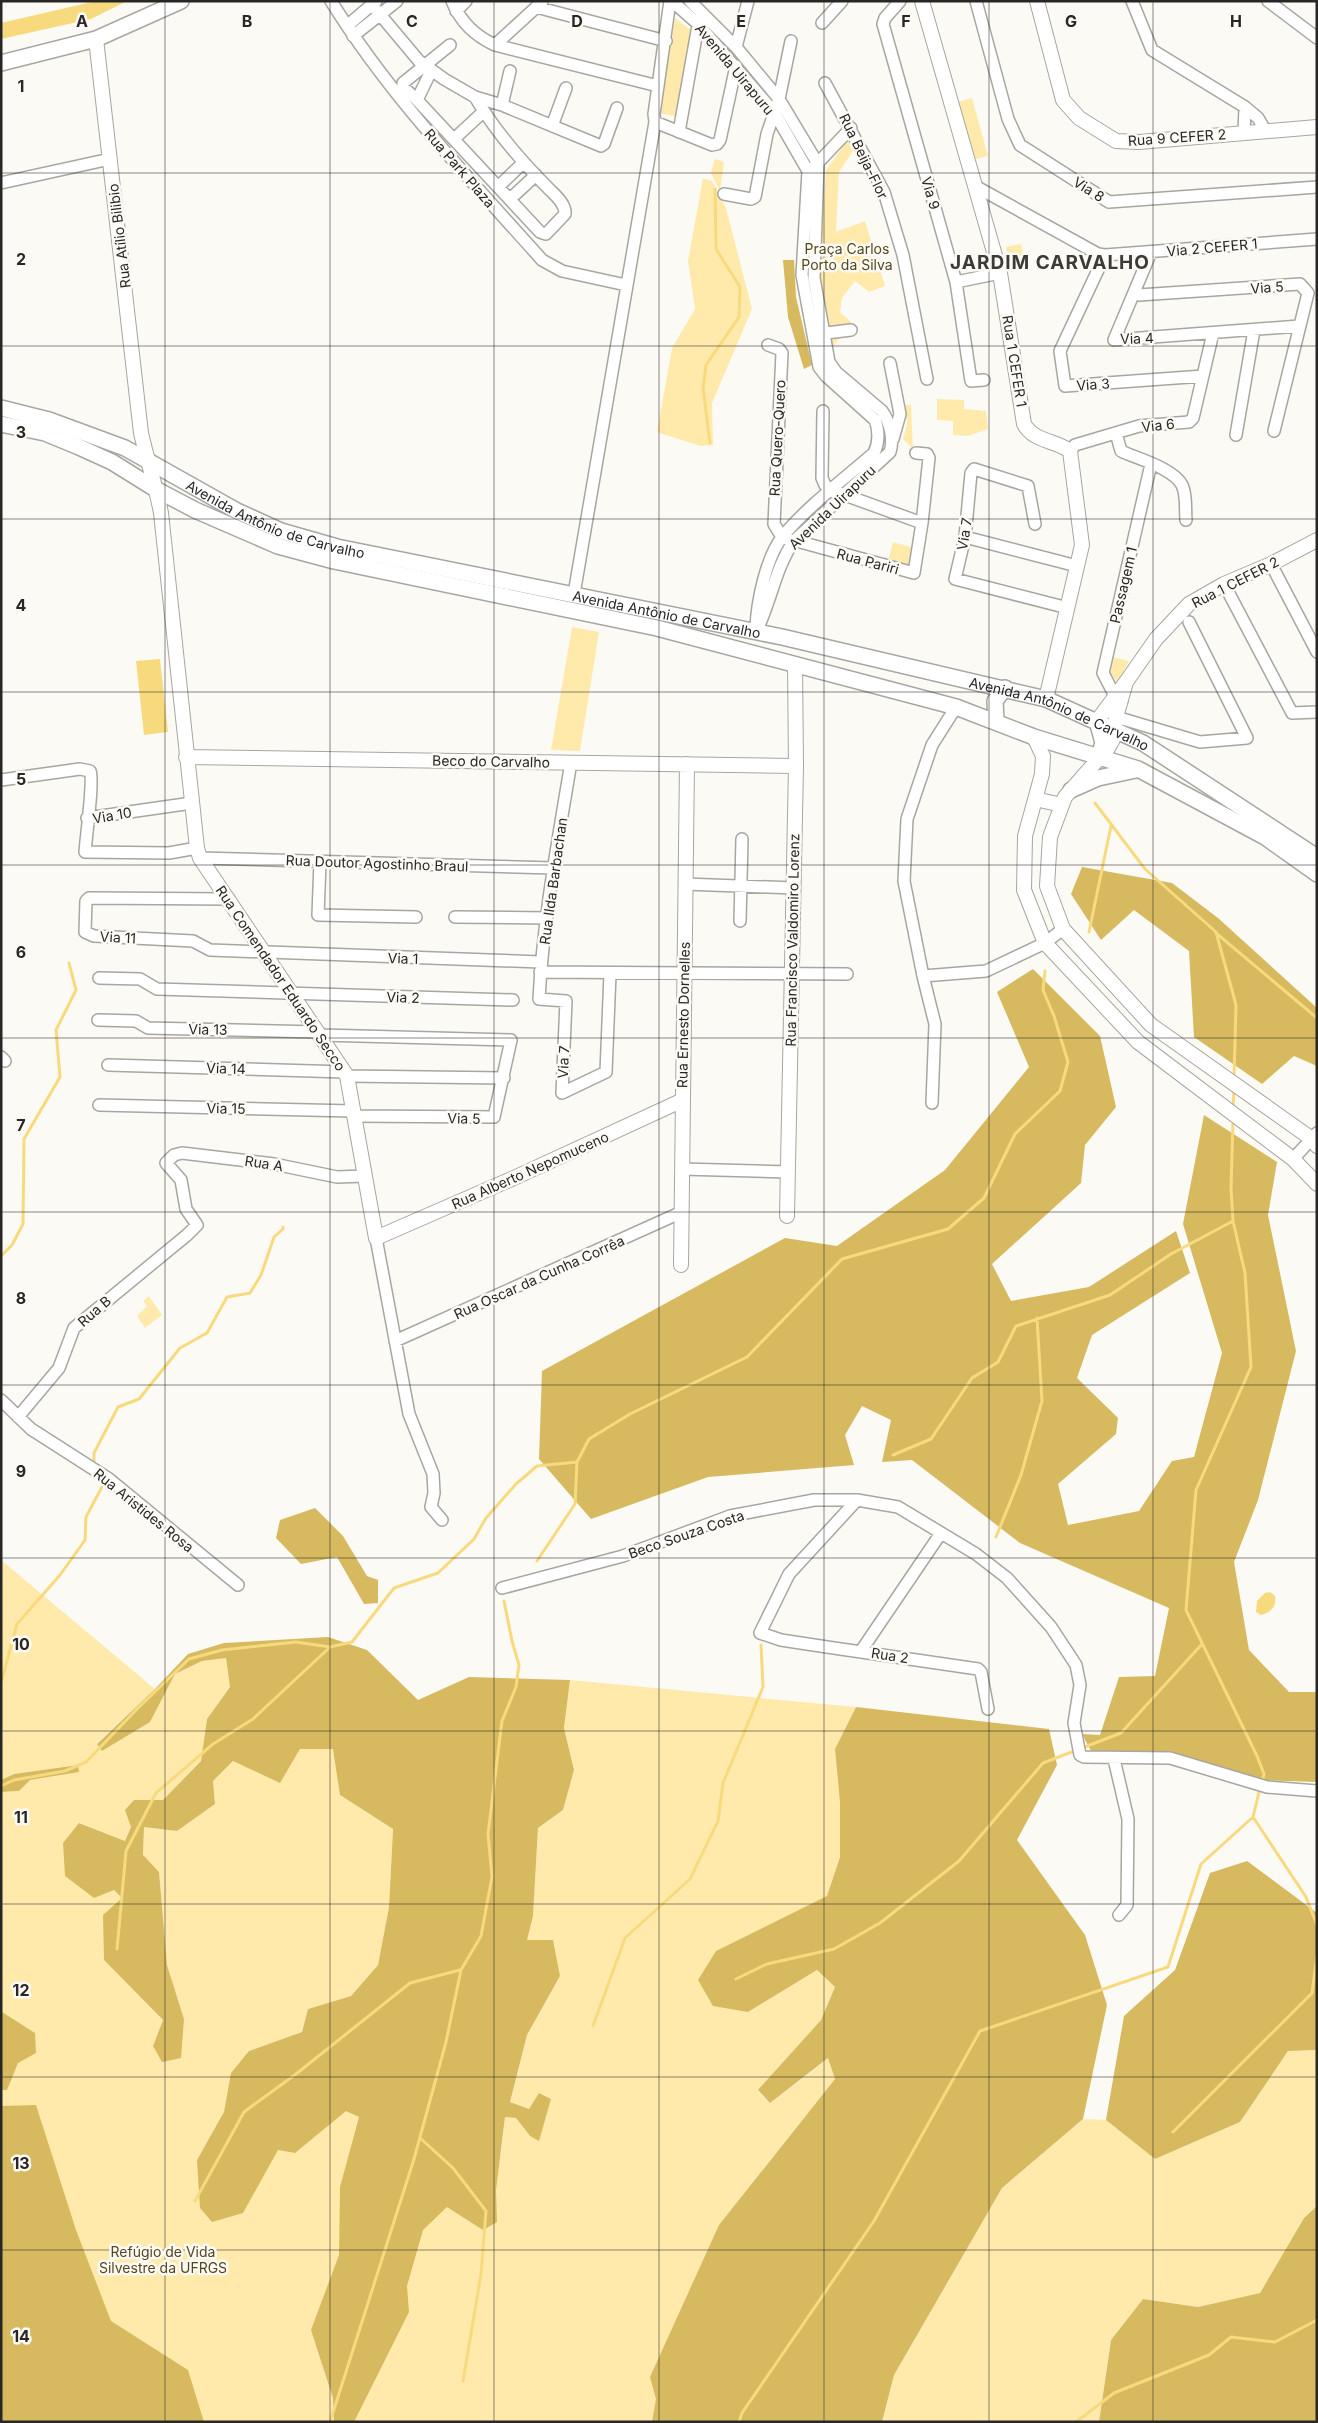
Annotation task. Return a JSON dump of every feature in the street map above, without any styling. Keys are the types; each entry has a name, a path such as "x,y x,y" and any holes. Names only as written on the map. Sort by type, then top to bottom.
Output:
{"main road":[{"path":"1,63 96,39 181,1"},
{"name":"Avenida Antônio de Carvalho","path":"1,408 49,420 125,448 237,511 282,531 337,547 800,641 1046,699 1097,720 1116,723 1142,743 1317,856"},
{"name":"Avenida Antônio de Carvalho","path":"1,424 45,433 112,462 157,490 195,510 288,549 334,562 592,613 956,707 1034,736 1138,770 1265,837 1317,874"},
{"path":"112,462 146,459"},
{"path":"751,653 750,645 756,632"},
{"path":"795,664 799,655 800,641"},
{"path":"996,721 994,701 1005,688"},
{"path":"1097,720 1103,743 1099,756"},
{"path":"1071,790 1098,778 1138,770"}],"street":[{"name":"Rua Park Plaza","path":"331,1 353,36 401,99 542,260 562,271 626,285"},
{"path":"353,36 397,1"},
{"path":"466,1 454,6 469,28 482,39 495,45 658,86"},
{"path":"574,594 655,122 658,86 671,1"},
{"name":"Avenida Uirapuru","path":"671,1 698,24 774,112 808,171 802,275 818,334 829,362 836,372 882,411 886,417 893,442 890,452 794,541 783,557 766,612 756,632"},
{"name":"Avenida Uirapuru","path":"690,1 701,6 779,99 818,164 814,278 819,366 826,376 875,420 877,425 878,446 874,453 782,537 771,558 757,608 756,632"},
{"path":"736,47 748,1"},
{"path":"822,23 842,1"},
{"name":"Via 9","path":"900,1 885,18 883,24 956,282 971,381 984,380"},
{"name":"Rua 1 CEFER 1","path":"922,1 1000,274 1024,424 1034,436 1063,446 1070,451"},
{"name":"Via 8","path":"976,1 1008,119 1020,145 1110,202 1317,187"},
{"name":"Rua 9 CEFER 2","path":"1037,1 1063,100 1079,118 1116,141 1139,142 1317,126"},
{"path":"1132,1 1152,50 1245,108 1258,118 1265,130"},
{"path":"1268,1 1317,38"},
{"path":"346,26 374,3 380,16 428,69 475,97 502,105 601,146 604,144 617,108"},
{"path":"495,45 539,4 666,41"},
{"path":"679,132 701,6"},
{"name":"Rua Atílio Bilibio","path":"96,39 141,432 146,459"},
{"path":"724,194 754,198 767,134 779,99 791,41"},
{"path":"450,45 428,69 403,83 403,87 540,232 546,234 566,211 556,195 523,163 483,112 475,97"},
{"path":"655,122 712,145 719,142 736,66"},
{"path":"417,100 428,69"},
{"path":"502,105 510,71"},
{"name":"Rua Beija-Flor","path":"825,83 884,192 903,255 927,379"},
{"path":"552,126 566,88"},
{"path":"1244,132 1245,108"},
{"path":"454,139 483,112"},
{"path":"808,171 818,164 851,128"},
{"path":"1,183 110,159"},
{"path":"498,187 523,163"},
{"path":"510,199 536,176"},
{"name":"Via 2 CEFER 1","path":"974,186 1098,254 1151,252 1317,239"},
{"name":"Via 4","path":"1151,252 1114,340 1299,326"},
{"name":"Via 3","path":"1105,255 1060,351 1065,386 1203,376"},
{"path":"956,282 1000,274"},
{"name":"Via 5","path":"1139,295 1300,284 1308,292 1274,431"},
{"path":"818,334 851,330"},
{"path":"1236,435 1254,330"},
{"name":"Via 6","path":"1070,451 1075,445 1139,426 1189,422 1193,418 1213,333"},
{"name":"Rua Quero-Quero","path":"768,345 779,349 782,353 774,524 776,532 782,537"},
{"path":"878,446 893,442 900,414 890,363"},
{"path":"823,412 823,482 832,490 846,493 922,523"},
{"path":"125,448 141,432"},
{"path":"1116,433 1121,451 1170,472 1183,486 1186,520"},
{"path":"1046,699 1068,608 1082,536 1070,451"},
{"name":"Rua Pariri","path":"782,537 914,573 929,458 927,454 916,453"},
{"name":"Rua Comendador Eduardo Secco","path":"146,459 157,490 186,757 199,853 346,1074 409,1414 433,1474 434,1493 431,1507 442,1520"},
{"name":"Passagem 1","path":"1118,698 1103,673 1152,464"},
{"name":"Via 7","path":"1035,524 1028,486 977,469 971,473 965,537 955,579 1068,608"},
{"path":"965,537 1077,566"},
{"name":"Rua 1 CEFER 2","path":"1097,720 1118,698 1126,682 1156,638 1183,609 1224,584 1316,544"},
{"path":"1272,564 1317,652"},
{"path":"1224,584 1292,713 1316,713"},
{"path":"1116,723 1200,742 1248,737 1189,622"},
{"name":"Rua Francisco Valdomiro Lorenz","path":"787,1216 796,766 795,664"},
{"name":"Rua 1 CEFER 2","path":"1063,929 1048,886 1050,837 1062,805 1071,790 1108,748 1116,723 1118,698"},
{"path":"932,1103 935,1024 922,976 904,881 907,819 932,745 956,707"},
{"path":"1034,736 1043,756 1042,774 1025,836 1024,890 1045,943 1138,1042 1294,1159 1317,1184"},
{"name":"Beco do Carvalho","path":"186,757 796,766"},
{"name":"Rua Ilda Barbachan","path":"539,999 547,918 571,762"},
{"name":"Rua Ernesto Dornelles","path":"681,1265 687,764"},
{"path":"1,780 86,769 90,771 92,782 87,818"},
{"path":"1035,798 1062,805"},
{"name":"Via 10","path":"192,803 87,818 85,852 199,853"},
{"path":"740,921 742,839"},
{"name":"Rua Doutor Agostinho Braul","path":"199,853 320,862 554,868"},
{"path":"320,862 318,915 416,916"},
{"path":"685,884 794,888"},
{"name":"Via 11","path":"228,899 89,898 86,901 85,932 88,935 94,936 193,940 210,950 266,953"},
{"path":"455,917 547,918"},
{"path":"922,976 986,971 1045,943 1063,929 1151,1025 1315,1140 1294,1159"},
{"name":"Via 1","path":"266,953 541,967 610,974 848,974"},
{"name":"Via 7","path":"539,999 566,1001 562,1093 606,1072 610,974"},
{"name":"Via 2","path":"99,978 140,979 158,989 513,1000"},
{"name":"Via 13","path":"98,1020 136,1021 148,1028 320,1034"},
{"name":"Via 5","path":"320,1034 511,1040 497,1114 491,1119 354,1114"},
{"name":"Via 14","path":"108,1065 346,1074"},
{"path":"346,1074 504,1078"},
{"name":"Rua Alberto Nepomuceno","path":"376,1238 516,1177 683,1100"},
{"name":"Via 15","path":"99,1105 354,1114"},
{"name":"Rua A","path":"197,1225 186,1209 181,1180 166,1163 174,1155 182,1152 274,1164 337,1177 364,1176"},
{"path":"682,1169 788,1172"},
{"name":"Rua Oscar da Cunha Corrêa","path":"395,1341 682,1212"},
{"name":"Rua B","path":"18,1417 59,1368 74,1328 197,1225"},
{"name":"Rua Aristides Rosa","path":"1,1400 18,1417 56,1447 109,1479 238,1585"},
{"name":"Beco Souza Costa","path":"502,1588 623,1556 730,1516 814,1500 857,1500 898,1507 976,1554 1007,1578 1050,1626 1076,1665 1080,1685 1074,1723 1078,1751 1084,1757 1114,1759 1170,1758 1267,1787 1317,1791"},
{"name":"Rua 2","path":"857,1500 789,1574 760,1633 790,1641 979,1670 988,1709"},
{"path":"861,1651 941,1533"},
{"path":"1114,1759 1128,1819 1127,1905 1119,1915"}],"green space":[{"path":"675,18 695,33 680,117 659,113"},
{"path":"972,98 988,156 973,160 957,102"},
{"name":"Praça Carlos Porto da Silva","path":"850,137 855,148 839,172 836,232 865,221 885,286 869,292 855,281 842,298 840,312 851,322 830,351 819,273 826,170"},
{"path":"715,159 724,162 720,191 711,173"},
{"path":"703,178 712,181 726,208 752,309 712,403 713,445 700,446 657,432 672,348 695,309 688,261"},
{"path":"1021,244 1026,269 1011,272 1006,247"},
{"path":"937,399 964,400 964,409 986,411 988,429 968,436 953,435 953,421 937,420"},
{"path":"906,405 911,405 913,449 903,439 907,424"},
{"path":"893,542 914,548 908,567 888,561"},
{"path":"572,627 599,632 580,751 551,750"},
{"path":"1109,656 1129,661 1118,682 1106,670"},
{"path":"149,1296 162,1315 145,1328 137,1316 147,1306 143,1301"},
{"name":"Refúgio de Vida Silvestre da UFRGS","path":"1,1560 155,1689 97,1743 102,1751 150,1722 175,1674 202,1661 226,1658 230,1687 207,1719 201,1761 163,1800 134,1800 131,1827 125,1841 80,1823 114,1890 122,1898 104,1960 163,2020 153,2046 184,2019 167,1965 159,1873 143,1856 144,1827 177,1831 215,1804 213,1781 233,1761 280,1782 300,1749 334,1749 340,1795 393,1829 389,1907 378,1965 351,1996 308,2009 302,2032 249,2051 359,2117 356,2129 501,2154 505,2117 516,2118 530,2136 551,2099 539,2093 529,2109 510,2102 527,2035 560,1976 526,1940 533,1916 538,1828 563,1810 574,1770 564,1728 570,1680 856,1707 835,1749 840,1803 840,1857 827,1897 716,1951 748,2012 817,1970 835,1987 821,2020 758,2091 770,2103 829,2058 835,2079 741,2197 739,2422 1,2422 1,1792 19,1791 30,1780 79,1772 77,1765 14,1774 1,1780"},
{"path":"1317,2050 1317,2206 1304,2218 1260,2293 1198,2307 1143,2299 1111,2340 1099,2422 882,2422 894,2375 1002,2188 1083,2119 1106,2120 1155,2159 1240,2122 1288,2051"}],"shaded area":[{"path":"96,1 127,1 91,19 1,39 1,23"},
{"path":"783,260 794,260 796,297 812,365 804,369 788,317"},
{"path":"160,659 168,732 144,735 136,661"},
{"path":"1082,867 1172,883 1218,918 1317,1008 1317,1066 1294,1056 1262,1084 1194,1037 1189,951 1134,910 1101,940 1071,894"},
{"path":"1033,969 1100,1036 1116,1107 1085,1145 1081,1183 992,1264 1011,1301 1089,1287 1176,1231 1190,1273 1092,1335 1077,1378 1118,1418 1116,1434 1058,1484 1068,1525 1139,1511 1172,1461 1194,1457 1222,1353 1183,1224 1204,1115 1277,1162 1268,1215 1296,1351 1258,1500 1234,1562 1249,1650 1289,1692 1317,1692 1317,1782 1257,1780 1163,1751 1116,1756 1091,1751 1082,1734 1100,1735 1119,1677 1155,1676 1169,1608 1020,1543 912,1460 882,1462 891,1420 862,1406 845,1435 854,1465 708,1477 591,1519 539,1459 542,1371 785,1238 837,1246 945,1170 1029,1067 997,992"},
{"path":"315,1508 343,1536 367,1576 378,1580 378,1603 364,1604 337,1557 301,1564 276,1538 280,1520"},
{"path":"1270,1592 1275,1596 1274,1606 1270,1611 1261,1615 1256,1612 1257,1601 1265,1593"},
{"path":"328,1637 367,1650 418,1700 469,1677 570,1680 564,1728 574,1770 563,1810 538,1828 533,1916 527,1940 553,1940 560,1976 527,2035 510,2102 529,2109 539,2093 551,2099 539,2141 530,2136 516,2118 505,2117 496,2190 497,2222 483,2230 447,2207 423,2230 407,2286 409,2312 354,2422 334,2422 333,2398 311,2330 339,2255 340,2187 359,2117 346,2111 295,2153 278,2150 243,2213 212,2222 200,2208 197,2160 224,2112 231,2073 249,2051 302,2032 308,2009 351,1996 378,1965 389,1907 393,1829 340,1795 333,1749 300,1749 280,1783 233,1761 213,1781 215,1804 177,1831 144,1827 143,1855 159,1872 167,1965 184,2019 181,2058 162,2062 153,2046 163,2020 104,1960 103,1915 122,1898 114,1890 94,1898 65,1876 63,1843 79,1823 125,1841 131,1827 125,1810 134,1800 163,1800 201,1761 207,1719 230,1687 226,1658 202,1661 175,1674 150,1722 102,1751 97,1744 155,1689 188,1654 224,1643"},
{"path":"856,1707 1049,1729 1057,1765 1017,1840 1085,1935 1107,2005 1083,2119 1002,2188 894,2375 882,2422 652,2422 656,2399 650,2377 719,2225 835,2079 828,2058 770,2103 758,2090 821,2020 835,1987 817,1970 748,2012 713,2006 698,1980 716,1951 827,1896 840,1857 840,1803 835,1749"},
{"path":"78,1765 79,1772 30,1780 19,1791 1,1792 1,1780 14,1774"},
{"path":"1247,1861 1317,1913 1317,2050 1288,2051 1240,2122 1155,2159 1106,2120 1124,2016 1175,1970 1210,1873"},
{"path":"2,2012 35,2033 36,2053 18,2063 7,2090 1,2090"},
{"path":"36,2105 76,2230 111,2321 188,2370 204,2422 1,2422 1,2106"},
{"path":"1317,2206 1317,2422 1099,2422 1111,2340 1143,2299 1198,2307 1260,2293 1304,2218"}],"waterway":[{"path":"710,443 703,388 706,365 739,317 740,287 716,249 715,189"},
{"path":"1095,803 1145,869 1216,932 1236,1005 1234,1078"},
{"path":"1089,932 1111,826"},
{"path":"1216,933 1317,1018"},
{"path":"1,1256 12,1245 23,1224 24,1139 60,1077 56,1030 76,990 69,963"},
{"path":"1,1786 14,1780 65,1771 86,1762 189,1659 222,1650 296,1642 330,1647 352,1642 394,1588 438,1573 474,1539 486,1518 516,1484 537,1466 577,1462 589,1439 630,1414 747,1357 842,1259 948,1229 984,1198 1015,1134 1060,1091 1068,1062 1054,1016 1043,990 1045,971"},
{"path":"1233,1108 1234,1090"},
{"path":"1233,1120 1231,1189 1233,1221 1245,1273 1251,1367 1196,1490 1186,1610 1257,1756 1264,1774 1262,1782"},
{"path":"893,1455 931,1439 972,1378 998,1362 1016,1326 1110,1295 1171,1254 1233,1221"},
{"path":"94,1466 94,1453 118,1407 139,1399 180,1348 207,1333 227,1297 250,1293 261,1275 274,1237 283,1227"},
{"path":"996,1537 1021,1475 1042,1401 1037,1318"},
{"path":"537,1561 575,1504 577,1462"},
{"path":"1,1683 17,1624 60,1575 85,1540 86,1517 104,1483 102,1480"},
{"path":"330,2422 414,2159 446,2042 461,1970 481,1936 492,1877 488,1834 502,1721 516,1687 519,1665 504,1601"},
{"path":"736,1979 767,1964 834,1949 880,1923 959,1861 1043,1763 1121,1733 1202,1644"},
{"path":"593,2026 625,1938 690,1879 718,1821 723,1783 763,1687 761,1645"},
{"path":"117,1949 126,1851 156,1793 213,1744 253,1719 329,1648"},
{"path":"739,2422 742,2413 874,2221 980,2031 1168,1967 1201,1864 1253,1817 1260,1788"},
{"path":"1253,1817 1306,1897 1317,1925"},
{"path":"1173,2132 1312,1993 1317,1956"},
{"path":"195,2201 244,2112 296,2074 410,1983 460,1970"},
{"path":"420,2138 453,2168 486,2211 481,2274 463,2381"},
{"path":"1076,2422 1114,2393 1209,2355 1231,2337 1275,2342 1317,2320"}],"district":[{"name":"JARDIM CARVALHO","path":"1050,262"}]}
